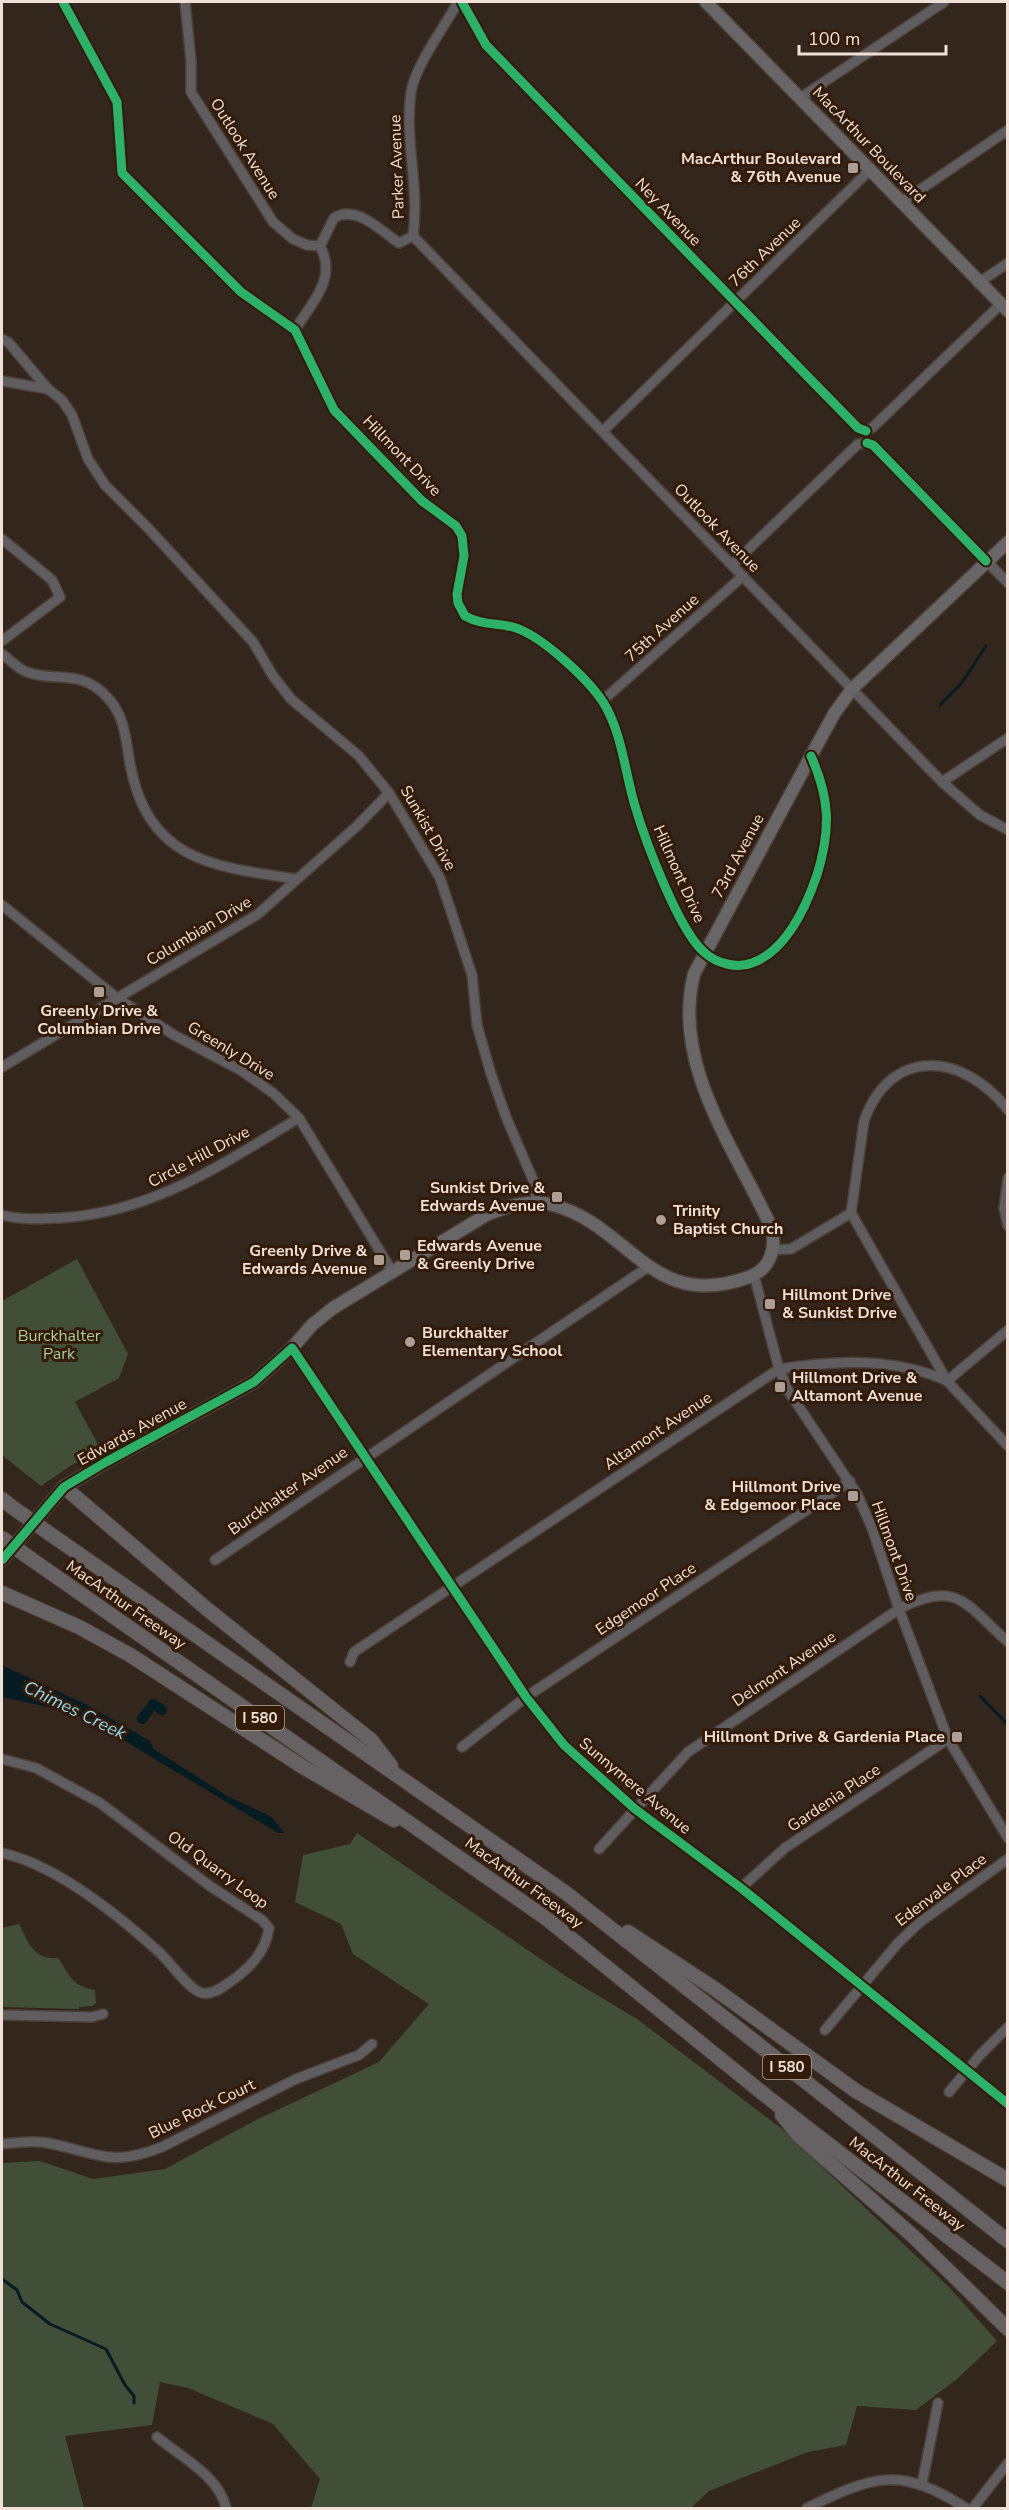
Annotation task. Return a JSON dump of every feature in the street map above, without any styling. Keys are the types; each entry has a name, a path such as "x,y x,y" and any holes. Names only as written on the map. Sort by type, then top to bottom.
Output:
{"highway":[{"path":"64,1487 207,1609 371,1740 400,1778"},
{"name":"MacArthur Freeway","path":"7,1503 566,1893 1008,2241"},
{"name":"MacArthur Freeway","path":"2,1538 489,1876 599,1959 770,2099 1008,2283"},
{"path":"2,1593 122,1650 303,1767 489,1876"},
{"path":"566,1893 687,1969 856,2091 1008,2180"},
{"path":"770,2099 798,2135 914,2237 1008,2329"}],"main road":[{"name":"MacArthur Boulevard","path":"706,2 1004,308"},
{"name":"73rd Avenue","path":"773,1250 772,1229 711,1107 699,1076 691,1041 688,1013 694,974 834,714 852,689 1008,542"},
{"path":"536,1203 561,1208 589,1220 648,1267 666,1277 688,1284 708,1286 731,1284 754,1275 763,1270 773,1250"},
{"name":"Edwards Avenue","path":"2,1560 64,1487 254,1382 292,1348 312,1325 333,1308 392,1271 486,1215 507,1207 536,1203"}],"street":[{"name":"Hillmont Drive","path":"63,2 117,102 122,173 241,292 295,330 334,410 422,501 456,526 462,536 464,556 457,594 458,603 465,616 485,624 512,627 537,639 570,666 602,701 610,717 634,805 659,872 690,936 705,954"},
{"name":"Outlook Avenue","path":"185,2 191,61 191,92 273,222 293,239 307,245 320,246"},
{"name":"Parker Avenue","path":"320,246 334,218 346,213 357,214 399,243 413,236 416,211 409,122 411,91 416,75 460,2"},
{"name":"Ney Avenue","path":"460,2 486,45 858,428 866,430 872,428 1004,308"},
{"path":"800,98 944,2"},
{"path":"902,202 1008,130"},
{"name":"76th Avenue","path":"603,431 870,170"},
{"name":"Outlook Avenue","path":"413,236 942,782 980,815 1008,830"},
{"path":"295,330 323,288 327,270 325,254 320,246"},
{"path":"978,283 1008,263"},
{"name":"Sunkist Drive","path":"2,339 9,343 48,389 62,400 72,415 88,459 105,485 253,642 273,676 291,699 359,756 389,793 440,878 472,975 477,1024 491,1074 506,1117 534,1182 536,1203"},
{"path":"2,381 48,389"},
{"path":"733,564 858,444 867,442 873,445 1008,583"},
{"path":"2,539 52,580 60,597 2,641"},
{"name":"75th Avenue","path":"602,701 743,576"},
{"path":"2,654 25,672 43,676 62,675 79,678 94,685 108,698 121,717 140,802 153,825 173,845 200,859 225,867 297,879"},
{"path":"942,782 1008,738"},
{"path":"705,954 729,964 741,966 753,963 767,955 795,924 816,876 828,824 828,810 811,756"},
{"name":"Columbian Drive","path":"2,1067 258,914 357,826 389,793"},
{"name":"Greenly Drive","path":"2,905 117,998 174,1035 242,1071 273,1093 299,1118 392,1271"},
{"path":"1008,1110 984,1087 959,1070 940,1064 923,1065 899,1073 879,1093 864,1121 851,1213 947,1381 1008,1446"},
{"name":"Circle Hill Drive","path":"2,1215 31,1219 77,1217 147,1202 195,1180 299,1118"},
{"path":"1008,1178 1004,1208 1008,1226"},
{"path":"773,1250 791,1249 851,1213"},
{"name":"Burckhalter Avenue","path":"215,1560 365,1456 648,1267"},
{"name":"Hillmont Drive","path":"754,1275 779,1369 801,1414 850,1482 872,1528 899,1609 948,1739 1008,1839"},
{"path":"947,1381 1008,1330"},
{"name":"Sunnymere Avenue","path":"292,1348 526,1697 564,1745 635,1809 741,1888 1008,2104"},
{"name":"Altamont Avenue","path":"350,1662 354,1652 779,1369 855,1362 914,1369 947,1381"},
{"name":"Edgemoor Place","path":"462,1748 526,1697 850,1482"},
{"name":"Delmont Avenue","path":"599,1849 688,1752 899,1609 926,1597 947,1594 971,1609 1008,1642"},
{"name":"Gardenia Place","path":"741,1888 785,1848 948,1739"},
{"name":"Old Quarry Loop","path":"2,1759 36,1768 100,1803 210,1886 262,1920 269,1928 267,1942 248,1971 215,1992 204,1994 195,1990 148,1943 75,1885 21,1859 2,1853"},
{"name":"Edenvale Place","path":"825,2030 898,1942 920,1922 1008,1858"},
{"path":"2,2015 81,2018 103,2014"},
{"path":"949,2092 1008,2027"},
{"name":"Blue Rock Court","path":"2,2144 48,2143 104,2158 141,2155 162,2147 296,2079 359,2055 372,2044"},
{"path":"922,2484 938,2403"},
{"path":"157,2437 213,2483 225,2501 226,2508"},
{"path":"973,2508 1008,2463"},
{"path":"807,2508 869,2482 892,2479 922,2484 966,2508"}],"green space":[{"name":"Burckhalter Park","path":"77,1259 128,1354 119,1378 75,1402 101,1450 70,1466 41,1486 2,1455 2,1301"},
{"path":"357,1833 567,1977 637,2019 782,2129 949,2287 997,2341 957,2379 916,2410 857,2406 846,2445 808,2452 709,2491 691,2508 311,2508 320,2479 273,2424 188,2388 160,2382 152,2425 65,2436 84,2508 2,2508 2,2163 40,2161 93,2179 165,2169 254,2121 379,2062 429,2004 353,1954 341,1924 295,1902 303,1855 350,1844"},
{"path":"19,1924 29,1944 37,1953 50,1958 58,1958 76,1983 95,1990 96,2003 92,2006 79,2007 79,2009 4,2007 2,2004 2,1928"}],"water":[{"path":"2,1665 89,1706 150,1741 154,1749 227,1796 272,1817 284,1833 278,1833 90,1720 67,1711 2,1697"}],"waterway":[{"path":"940,705 961,684 986,646"},
{"name":"Chimes Creek","path":"980,1696 1008,1725"},
{"name":"Chimes Creek","path":"142,1719 153,1704 162,1710"},
{"path":"2,2279 17,2290 22,2302 50,2324 106,2349 125,2385 134,2396 134,2403"}],"cycle path":[{"path":"63,2 117,102 122,173 241,292 295,330 334,410 422,501 456,526 462,536 464,556 457,594 458,603 465,616 483,622 513,627 537,639 575,670 603,702 615,726 635,806 664,884 684,926 705,953 715,960 727,964 746,965 764,957 785,938 801,914 822,858 826,828 825,800 811,756"},
{"path":"462,2 486,45 858,428 866,431"},
{"path":"867,443 873,445 986,561"},
{"path":"2,1560 64,1487 254,1382 292,1348 526,1697 564,1745 635,1809 741,1888 1008,2104"}],"place":[{"name":"MacArthur Boulevard & 76th Avenue","path":"853,168"},
{"name":"Greenly Drive & Columbian Drive","path":"99,992"},
{"name":"Sunkist Drive & Edwards Avenue","path":"557,1197"},
{"name":"Trinity Baptist Church","path":"661,1220"},
{"name":"Edwards Avenue & Greenly Drive","path":"405,1255"},
{"name":"Greenly Drive & Edwards Avenue","path":"379,1260"},
{"name":"Hillmont Drive & Sunkist Drive","path":"770,1304"},
{"name":"Burckhalter Elementary School","path":"410,1342"},
{"name":"Hillmont Drive & Altamont Avenue","path":"780,1387"},
{"name":"Hillmont Drive & Edgemoor Place","path":"853,1496"},
{"name":"Hillmont Drive & Gardenia Place","path":"957,1737"}]}
